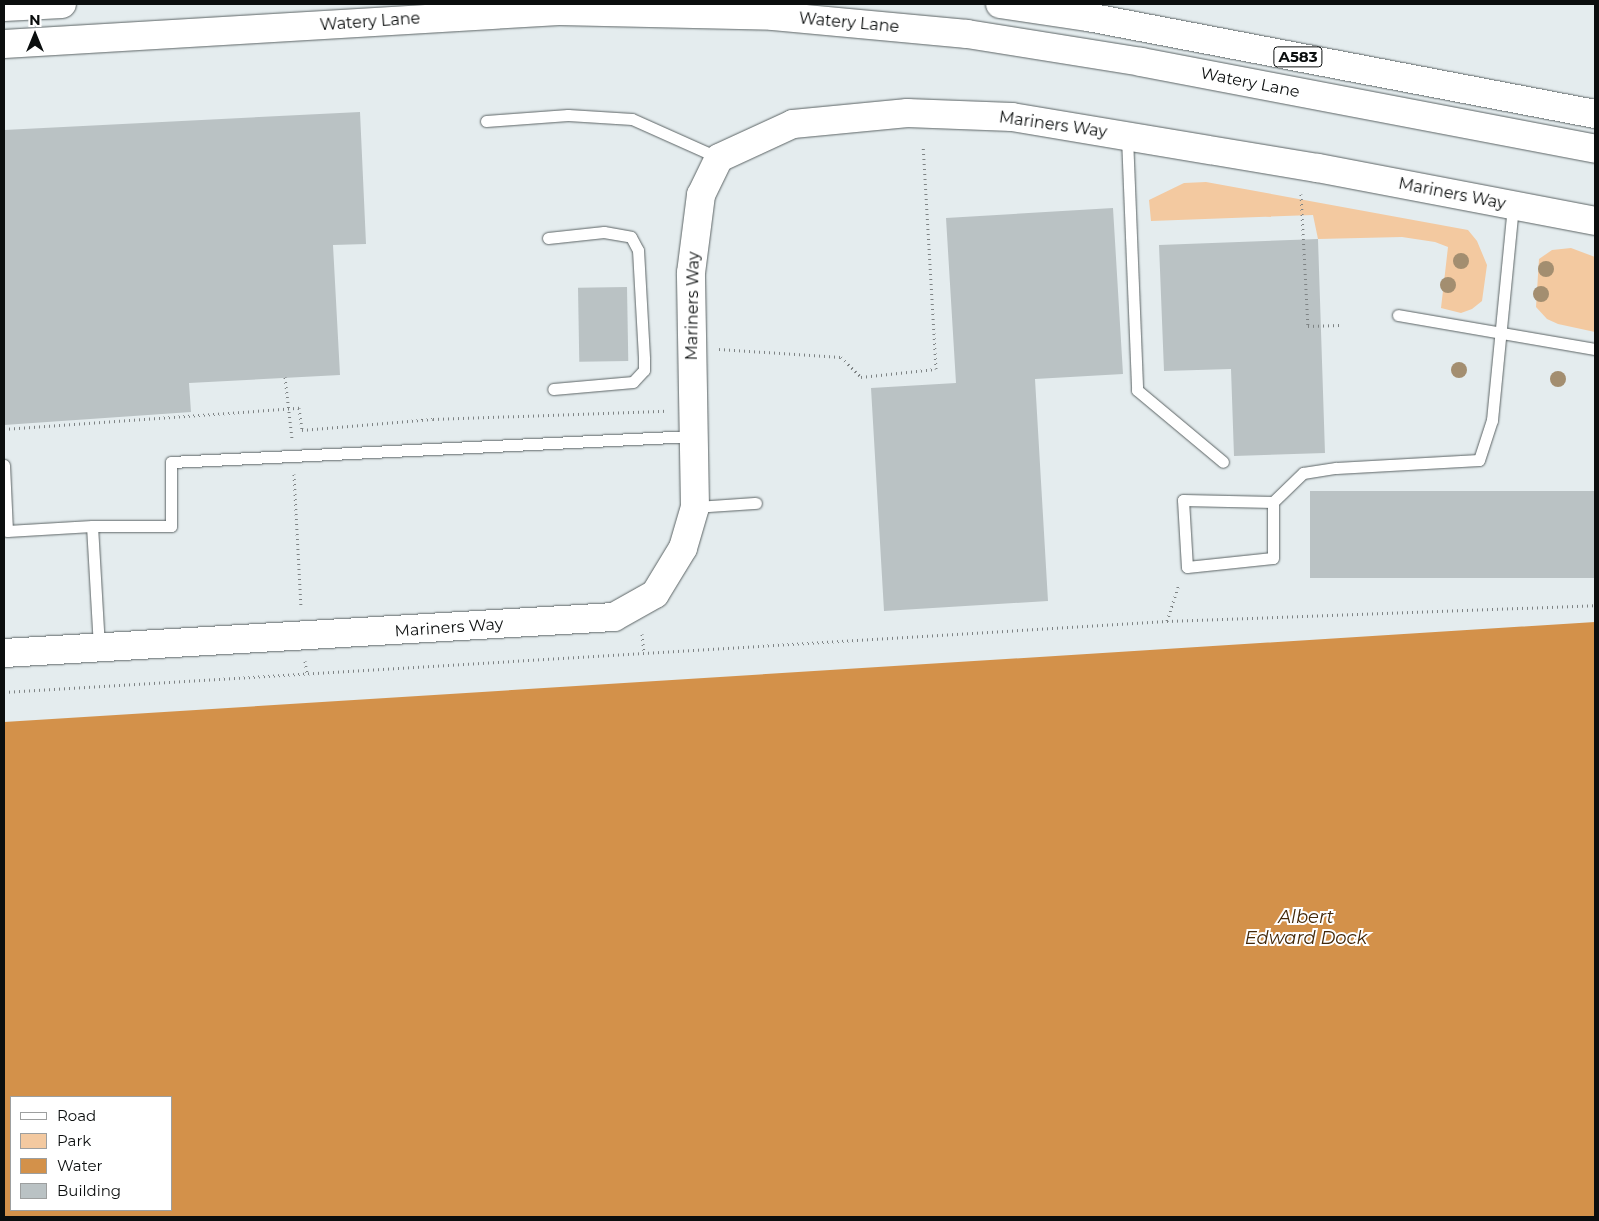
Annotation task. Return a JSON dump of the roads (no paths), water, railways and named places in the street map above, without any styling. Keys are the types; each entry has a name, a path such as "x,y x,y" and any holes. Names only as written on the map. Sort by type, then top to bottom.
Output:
{"main road":[{"path":"4,7 62,4"},
{"name":"A583","path":"1000,4 1088,17 1595,114"},
{"name":"Watery Lane","path":"4,44 559,11 792,18 967,34 1141,62 1595,149"},
{"name":"Mariners Way","path":"4,653 99,649 614,617 655,594 683,548 695,507 690,273 701,195 719,158 793,124 907,113 1012,117 1127,135 1595,222"}],"lane":[{"path":"486,121 568,115 632,119 719,158"},
{"path":"1127,135 1137,390 1223,462"},
{"path":"1273,502 1273,558 1187,567 1183,500 1273,502 1303,473 1336,468 1479,460 1492,420 1513,206"},
{"path":"548,238 604,232 632,237 638,250 644,359 644,370 633,382 553,389"},
{"path":"1398,315 1501,331 1595,350"},
{"path":"4,465 7,531 92,526 171,526 171,462 293,456 693,423"},
{"path":"695,507 756,503"},
{"path":"92,526 99,649"}],"water":[{"name":"Albert Edward Dock","path":"1595,622 1595,1217 4,1217 4,722"}]}
